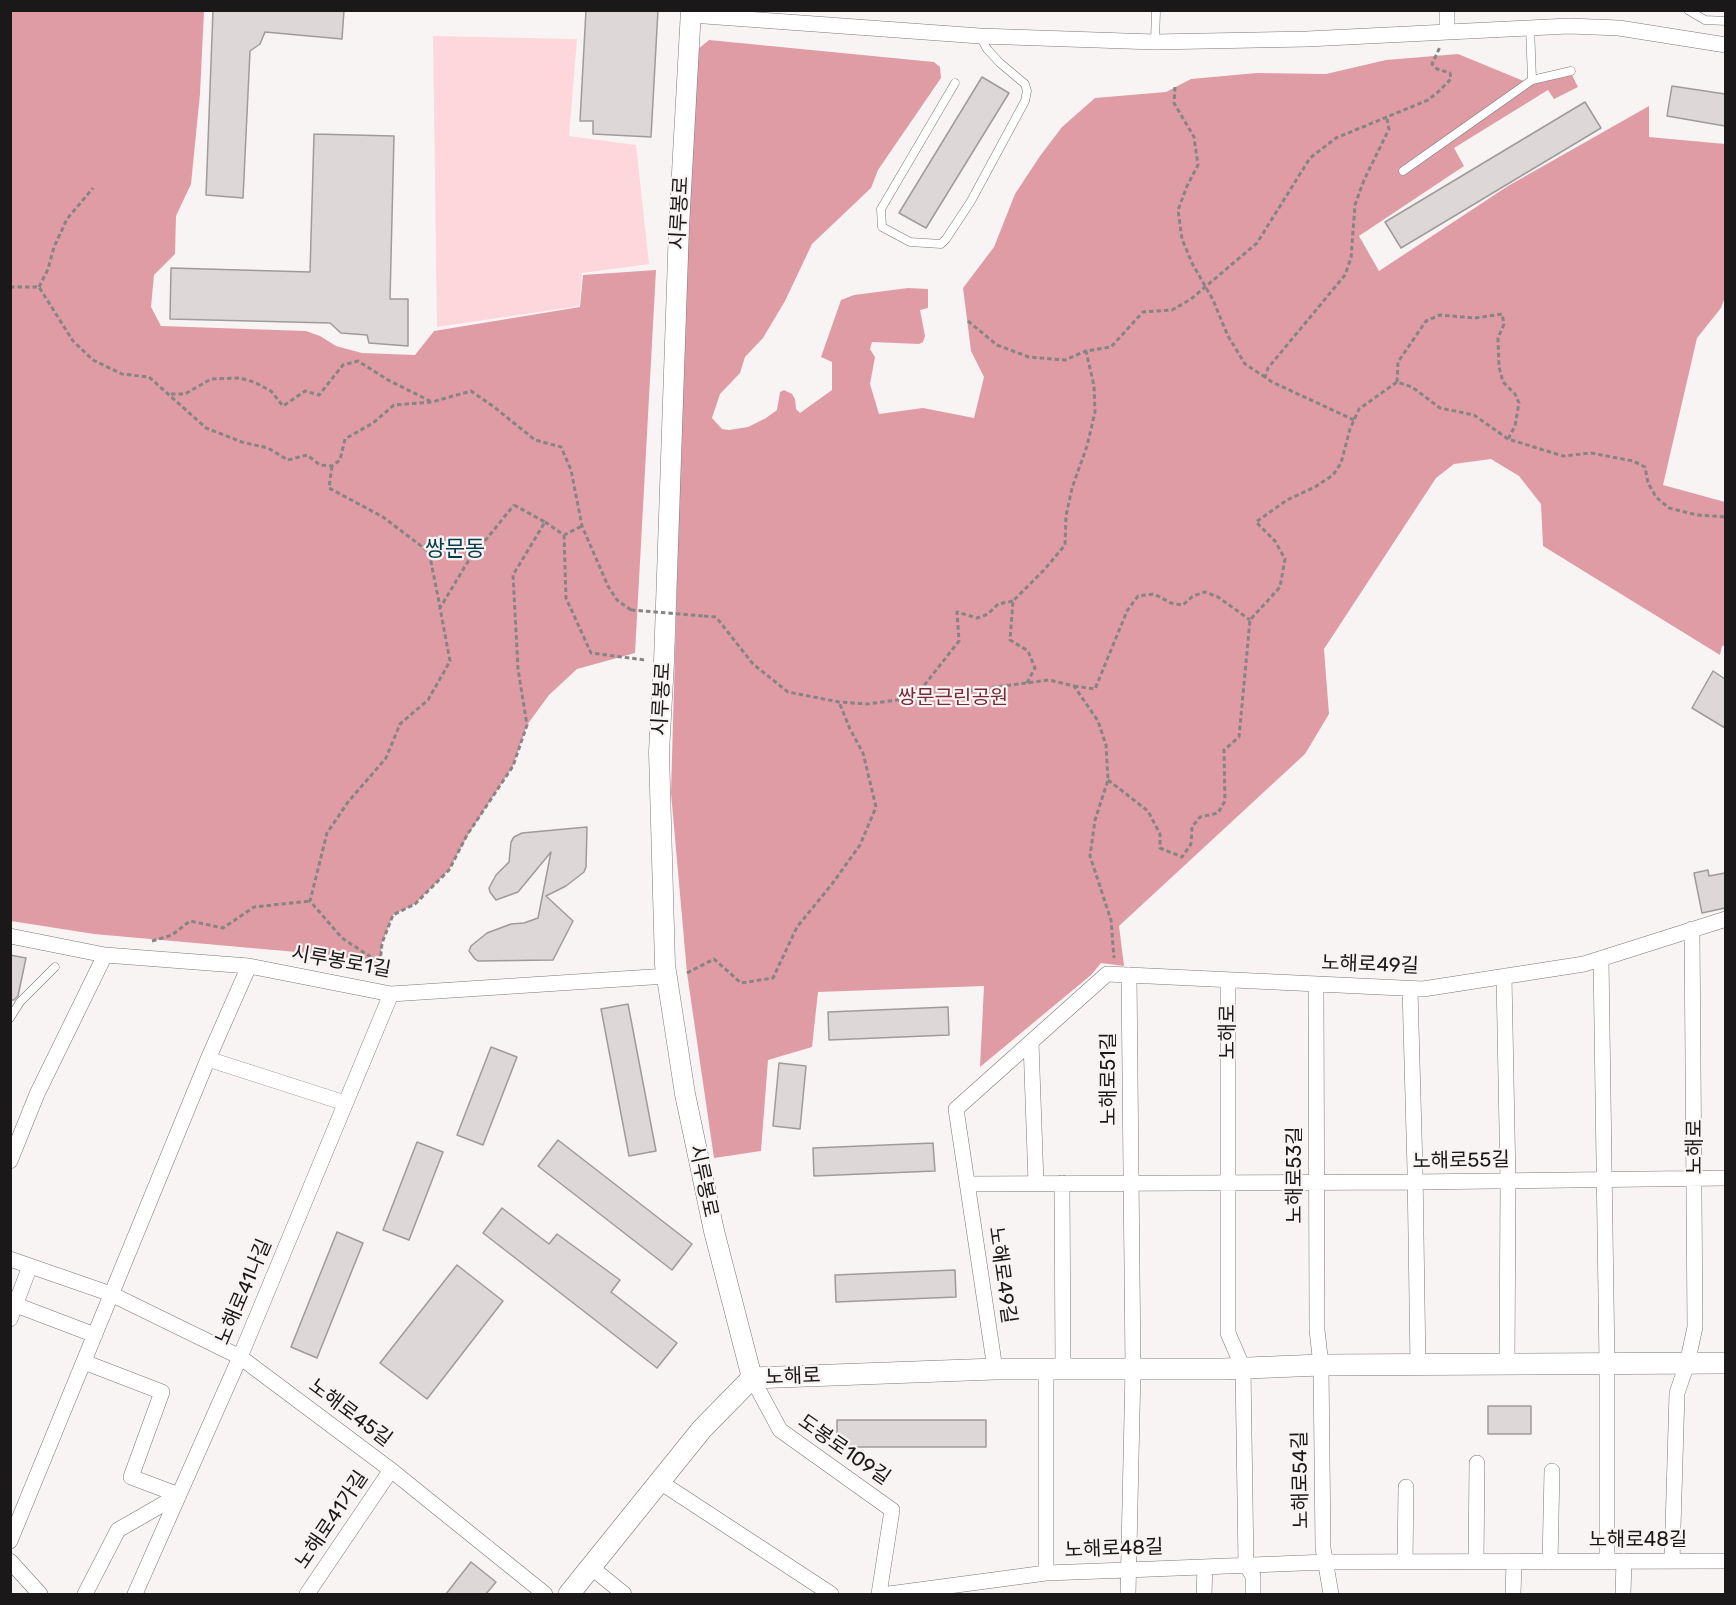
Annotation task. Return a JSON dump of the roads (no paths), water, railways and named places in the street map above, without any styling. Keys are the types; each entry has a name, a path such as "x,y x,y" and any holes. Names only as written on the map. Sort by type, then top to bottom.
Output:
{"main road":[{"name":"노해로","path":"569,1594 702,1430 752,1378 995,1369 1725,1363"}],"street":[{"path":"1446,32 1447,10"},
{"path":"691,13 980,36 1155,42 1307,39 1530,27 1618,28 1725,45"},
{"name":"시루봉로","path":"691,13 679,227 659,752 661,852 677,975 685,1094 711,1220 752,1378"},
{"name":"노해로49길","path":"995,1369 956,1108 1107,974 1423,989 1584,964 1725,919"},
{"name":"노해로","path":"1672,1561 1677,1393 1687,1364 1695,1327 1692,929"},
{"name":"시루봉로1길","path":"10,936 105,955 249,966 390,994 677,975"},
{"path":"10,1161 38,1094 105,955"},
{"path":"1601,958 1607,1364 1607,1561"},
{"path":"10,1541 207,1059 249,966"},
{"name":"노해로51길","path":"1122,975 1131,1182 1133,1369"},
{"path":"1504,976 1508,1181 1507,1365"},
{"name":"노해로","path":"1228,980 1228,1333 1243,1368 1246,1565"},
{"name":"노해로53길","path":"1316,985 1317,1330 1321,1365"},
{"path":"1410,989 1418,1366"},
{"name":"노해로41나길","path":"135,1594 240,1357 390,994"},
{"path":"1031,1042 1036,1183"},
{"path":"207,1059 345,1103"},
{"name":"노해로55길","path":"1317,1182 1725,1178"},
{"path":"967,1184 1317,1182"},
{"path":"1046,1573 1062,1183"},
{"name":"노해로45길","path":"10,1259 111,1294 240,1357 392,1470 545,1594"},
{"path":"30,1266 13,1312 95,1335"},
{"path":"84,1362 162,1392 130,1477 179,1495"},
{"name":"노해로54길","path":"1321,1365 1323,1548 1331,1594"},
{"path":"1128,1594 1133,1369"},
{"name":"도봉로109길","path":"752,1378 780,1430 892,1510 879,1594"},
{"path":"1476,1562 1477,1463"},
{"name":"노해로41가길","path":"307,1594 392,1470"},
{"path":"1550,1562 1552,1471"},
{"path":"660,1482 831,1594"},
{"path":"1405,1562 1406,1487"},
{"path":"85,1594 118,1530 179,1495"},
{"path":"10,1561 40,1594"},
{"path":"1623,1594 1624,1561"},
{"name":"노해로48길","path":"889,1594 985,1587 1046,1573 1246,1565 1327,1562 1725,1561"},
{"path":"1513,1594 1514,1562"},
{"path":"1246,1565 1253,1576 1253,1594"},
{"path":"1204,1594 1205,1567"},
{"path":"591,1568 624,1594"}],"lane":[{"path":"1155,42 1156,10"},
{"path":"1688,10 1705,20 1725,21"},
{"path":"1530,27 1532,80"},
{"path":"955,83 881,209 882,227 910,242 941,244 946,239 971,201 1025,101 1027,91 1025,84 1000,63 987,49 980,36"},
{"path":"1403,171 1532,80 1571,71"},
{"path":"11,1016 20,1002 55,967"}],"district":[{"name":"쌍문동","path":"455,550"}],"park label":[{"name":"쌍문근린공원","path":"953,698"}]}
